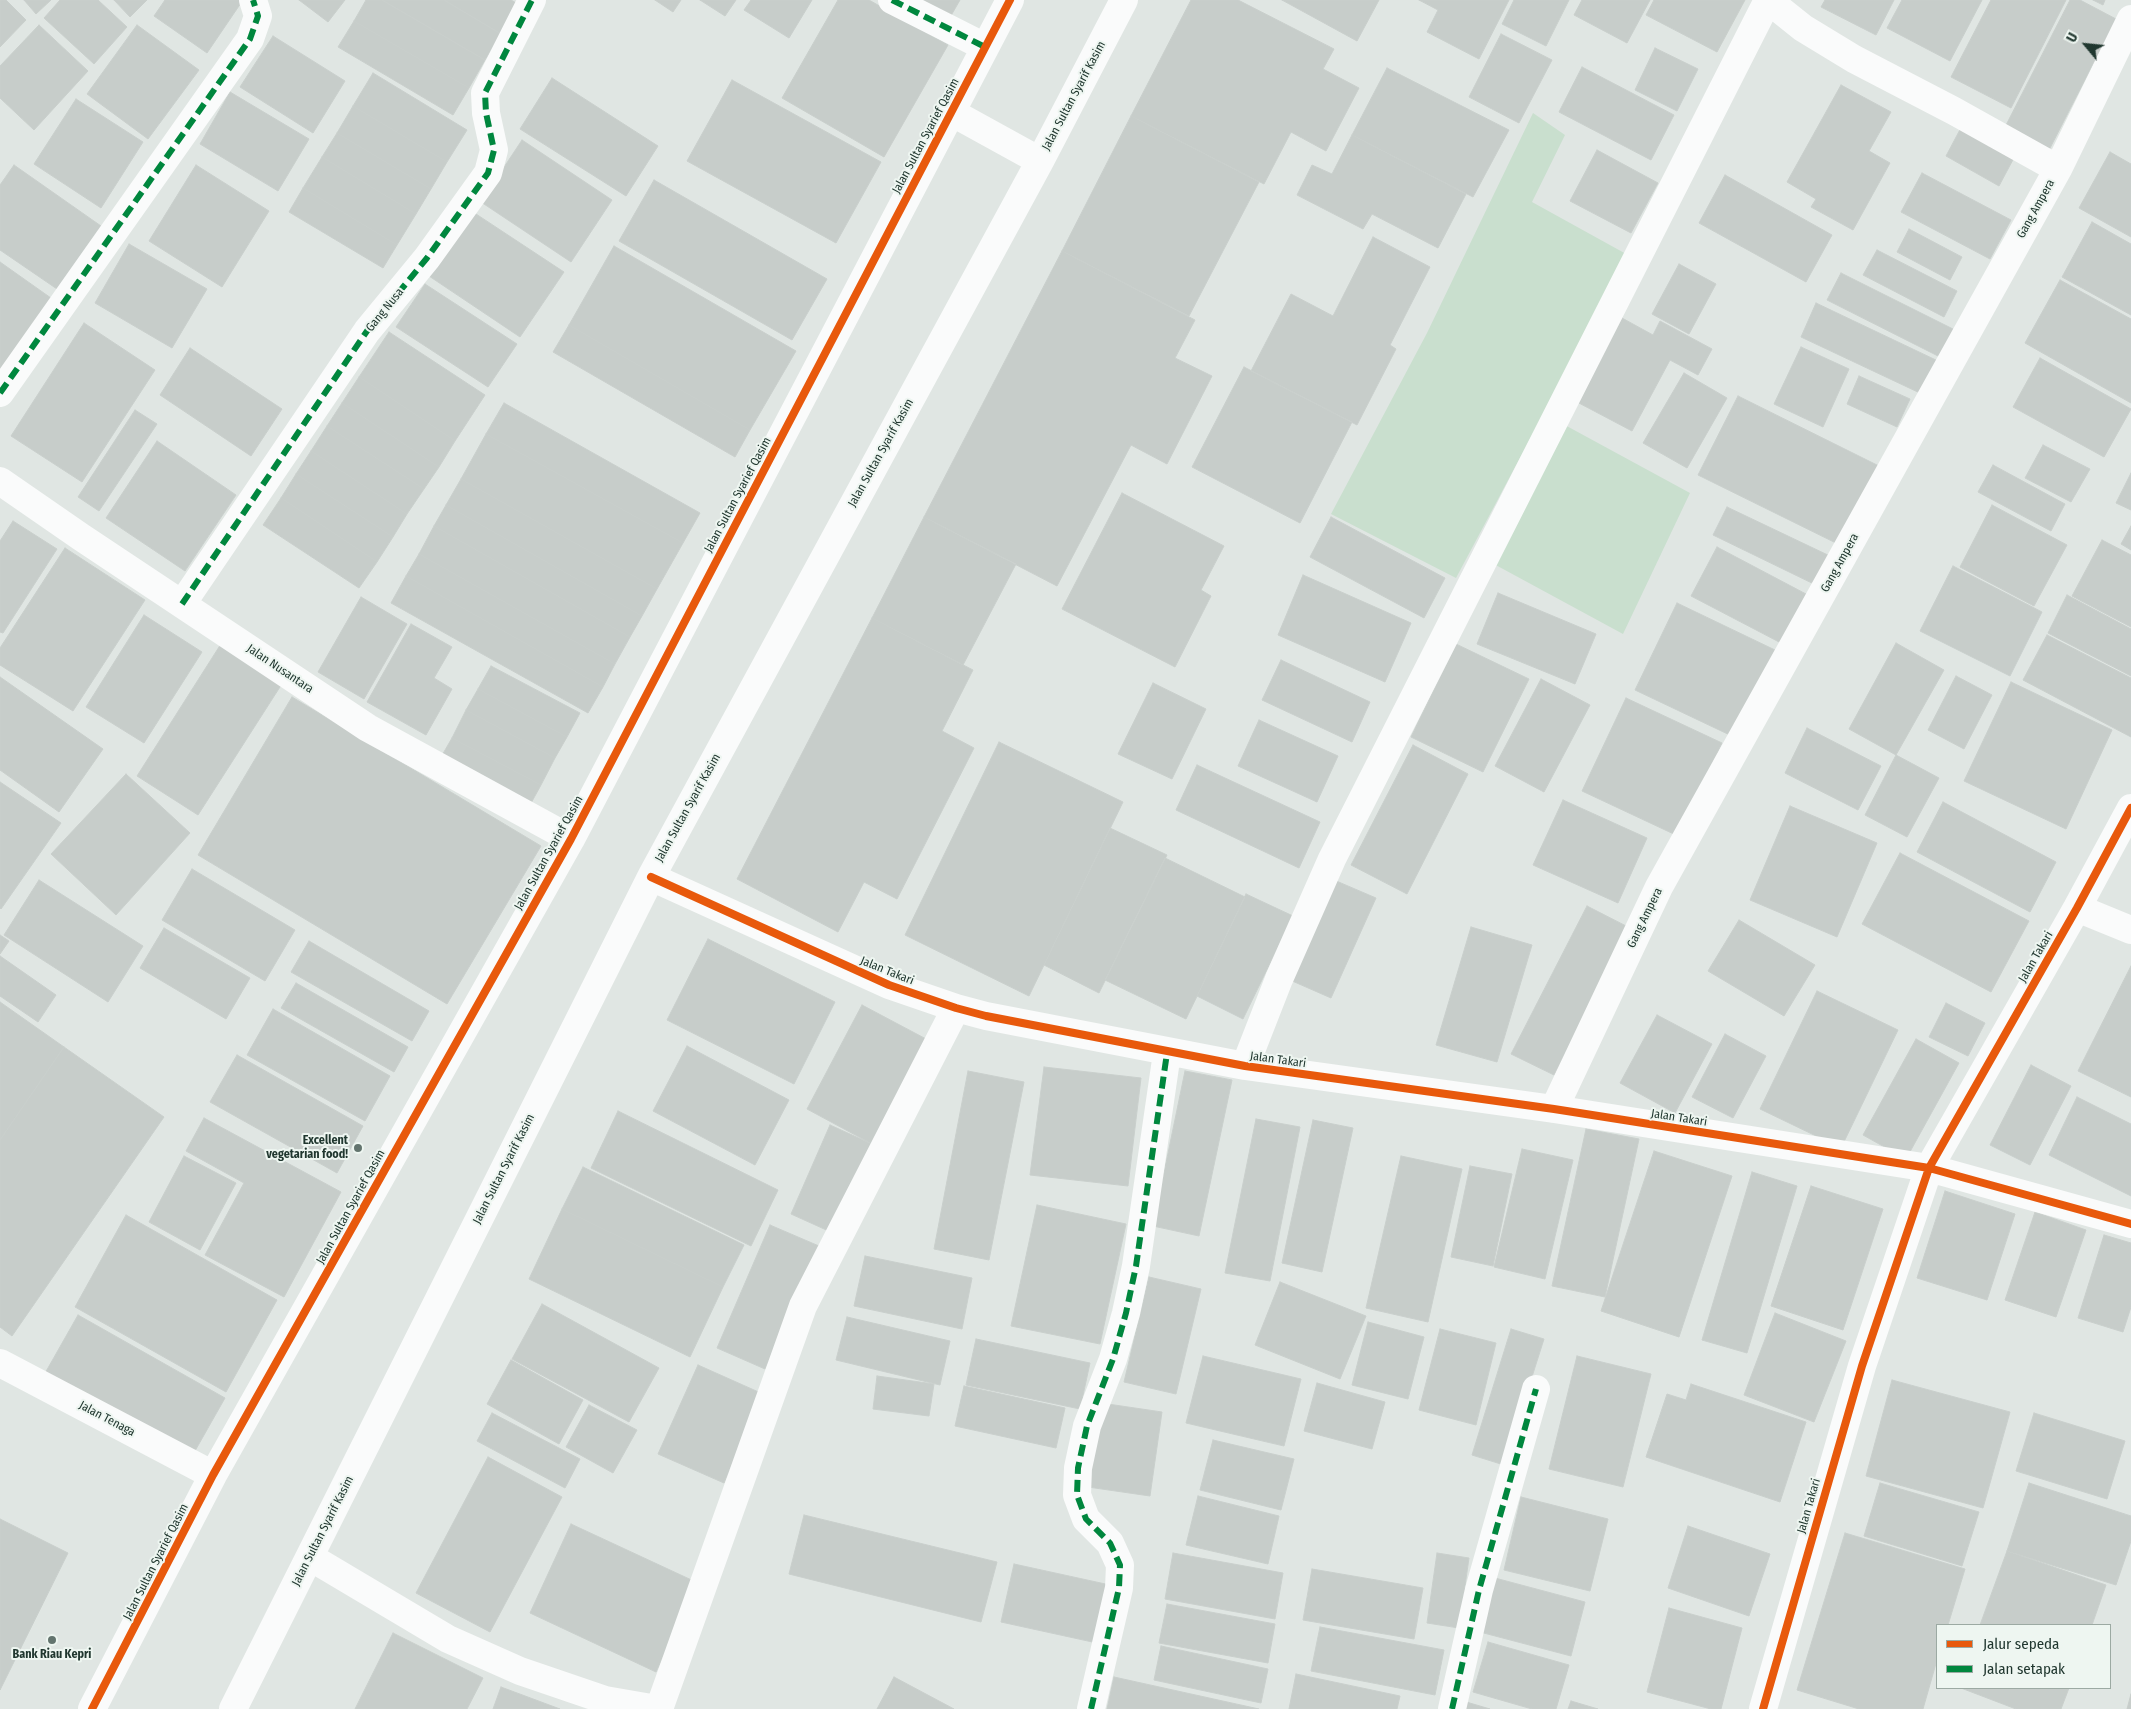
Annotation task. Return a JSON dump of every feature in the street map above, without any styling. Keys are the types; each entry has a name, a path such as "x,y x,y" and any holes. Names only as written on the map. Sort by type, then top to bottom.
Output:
{"street":[{"path":"0,393 250,39 258,16 253,0"},
{"name":"Gang Nusa","path":"182,604 367,331 427,258 488,174 494,150 486,114 485,93 532,0"},
{"path":"892,0 985,47"},
{"name":"Jalan Sultan Syarief Qasim","path":"92,1709 213,1475 571,839 1010,0"},
{"name":"Jalan Sultan Syarif Kasim","path":"233,1709 651,877 1040,161 1124,0"},
{"path":"1245,1066 1279,979 1332,858 1768,0 1803,28 1854,59 1954,111 2058,170"},
{"name":"Gang Ampera","path":"1554,1109 1659,887 2058,170 2131,19"},
{"path":"951,112 1040,161"},
{"name":"Jalan Nusantara","path":"0,481 368,728 571,839"},
{"name":"Jalan Takari","path":"1763,1709 1862,1366 1928,1168 2077,908 2131,808"},
{"name":"Jalan Takari","path":"651,877 889,985 956,1008 1167,1053 1245,1066 1554,1109 1928,1168 2131,1224"},
{"path":"2077,908 2131,930"},
{"path":"310,1557 448,1639 520,1671 605,1700 658,1709 803,1306 956,1008"},
{"path":"1091,1709 1119,1588 1120,1565 1110,1543 1086,1519 1077,1495 1078,1468 1087,1426 1113,1359 1136,1266 1167,1053"},
{"name":"Jalan Tenaga","path":"0,1363 213,1475"},
{"path":"1452,1709 1479,1590 1536,1389"}],"green space":[{"path":"1533,113 1565,135 1532,202 1628,255 1456,578 1331,514 1427,333"},
{"path":"1563,424 1690,493 1623,634 1492,563"}],"building":[{"path":"0,0 6,0 26,20 0,47"},
{"path":"24,0 51,0 36,14"},
{"path":"60,0 98,0 127,27 94,64 44,18"},
{"path":"114,0 147,0 130,17"},
{"path":"165,0 243,0 207,53 154,16"},
{"path":"299,0 345,0 328,22"},
{"path":"366,0 382,0 485,60 469,88 354,21"},
{"path":"382,0 444,0 501,34 485,60"},
{"path":"444,0 511,0 518,4 501,34"},
{"path":"655,0 681,0 673,12"},
{"path":"700,0 736,0 725,16"},
{"path":"751,0 812,0 789,38 744,10"},
{"path":"838,0 869,0 948,45 884,157 782,98"},
{"path":"901,0 960,0 945,26"},
{"path":"1191,0 1238,0 1334,49 1323,69 1359,88 1326,151 1291,132 1264,184 1131,116"},
{"path":"1282,0 1379,0 1357,41"},
{"path":"1419,0 1509,0 1479,59 1427,32 1438,10"},
{"path":"1514,0 1569,0 1546,46 1502,24"},
{"path":"1582,0 1650,0 1627,43 1574,15"},
{"path":"1654,0 1745,0 1717,52 1646,15"},
{"path":"1825,0 1894,0 1876,35 1821,7"},
{"path":"1902,0 1982,0 1950,61 1887,28"},
{"path":"1991,0 2066,0 2011,108 1951,77"},
{"path":"2070,0 2080,0 2116,19 2047,154 2003,131"},
{"path":"2093,0 2105,0 2103,5"},
{"path":"354,21 469,88 453,115 338,47"},
{"path":"39,25 88,71 34,130 0,98 0,66"},
{"path":"137,25 199,70 148,139 87,94"},
{"path":"1501,34 1552,60 1519,123 1469,97"},
{"path":"273,36 345,81 313,133 240,87"},
{"path":"1655,48 1698,69 1677,111 1635,90"},
{"path":"1582,67 1674,115 1651,160 1559,112"},
{"path":"1387,68 1509,130 1473,197 1352,135"},
{"path":"373,73 467,130 447,162 353,106"},
{"path":"552,78 658,146 626,196 520,129"},
{"path":"732,80 881,162 836,243 687,161"},
{"path":"1841,85 1891,112 1869,151 1890,163 1853,230 1811,207 1816,199 1787,182"},
{"path":"230,92 309,139 278,191 200,144"},
{"path":"76,99 143,142 101,208 34,164"},
{"path":"353,106 447,162 431,189 337,133"},
{"path":"1131,116 1259,182 1189,316 1062,251"},
{"path":"1963,124 2016,154 1999,186 1946,156"},
{"path":"337,133 431,189 416,214 322,157"},
{"path":"1352,135 1466,194 1438,248 1372,214 1363,229 1297,195 1312,165 1332,174"},
{"path":"522,140 612,200 571,262 481,202"},
{"path":"1597,150 1658,183 1631,233 1570,201"},
{"path":"2110,152 2131,164 2131,237 2079,208"},
{"path":"322,157 416,214 397,245 303,188"},
{"path":"14,165 101,226 57,289 0,250 0,185"},
{"path":"196,165 269,211 222,287 149,241"},
{"path":"1922,173 2011,220 1990,259 1901,212"},
{"path":"1725,175 1832,235 1806,282 1699,223"},
{"path":"654,180 827,279 792,340 619,241"},
{"path":"303,188 397,245 383,268 289,212"},
{"path":"473,212 564,272 520,337 429,276"},
{"path":"2092,222 2131,244 2131,315 2062,277"},
{"path":"1909,229 1962,257 1950,280 1897,252"},
{"path":"1373,237 1430,267 1390,345 1396,349 1357,425 1251,371 1291,294 1333,316"},
{"path":"129,244 207,289 172,348 95,303"},
{"path":"614,246 796,351 750,430 569,325"},
{"path":"1877,250 1957,291 1944,317 1863,275"},
{"path":"1062,251 1195,320 1175,358 1212,376 1167,464 1131,445 1057,586 924,517"},
{"path":"0,262 58,303 0,371"},
{"path":"1679,264 1716,284 1689,334 1652,314"},
{"path":"1841,273 1953,329 1940,357 1827,300"},
{"path":"2060,280 2131,319 2131,403 2025,343"},
{"path":"425,284 517,344 488,387 396,327"},
{"path":"1816,303 1938,361 1922,394 1801,337"},
{"path":"1622,318 1653,335 1660,321 1712,349 1698,375 1670,360 1632,431 1577,402"},
{"path":"84,323 155,370 82,482 11,436"},
{"path":"569,325 750,430 735,457 553,352"},
{"path":"389,332 485,395 455,441 359,377"},
{"path":"1801,347 1849,369 1823,427 1774,404"},
{"path":"190,348 282,409 251,456 160,395"},
{"path":"2040,358 2131,409 2104,457 2013,407"},
{"path":"1244,367 1352,422 1300,523 1192,467"},
{"path":"1684,373 1727,398 1687,468 1643,443"},
{"path":"1859,376 1910,399 1897,427 1847,404"},
{"path":"359,377 455,441 439,467 342,403"},
{"path":"1738,396 1881,467 1842,546 1698,475"},
{"path":"342,403 439,467 424,489 327,426"},
{"path":"504,403 700,513 683,543 486,434"},
{"path":"135,410 157,424 99,511 78,497"},
{"path":"327,426 424,489 407,514 311,451"},
{"path":"486,434 683,543 657,589 461,479"},
{"path":"157,441 236,495 185,571 106,518"},
{"path":"2043,445 2090,469 2071,502 2025,478"},
{"path":"311,451 407,514 393,537 296,474"},
{"path":"1993,465 2065,504 2051,531 1978,492"},
{"path":"2131,473 2131,510 2116,503"},
{"path":"296,474 393,537 377,562 281,498"},
{"path":"461,479 657,589 642,616 446,505"},
{"path":"1122,493 1224,546 1201,590 1211,596 1175,667 1062,609"},
{"path":"281,498 377,562 359,588 263,525"},
{"path":"446,505 642,616 630,637 434,526"},
{"path":"1992,505 2067,545 2034,606 1960,567"},
{"path":"1727,507 1832,557 1818,586 1713,535"},
{"path":"924,517 1016,564 963,665 872,618"},
{"path":"1331,517 1445,578 1424,618 1310,557"},
{"path":"13,521 57,549 3,633 0,632 0,541"},
{"path":"434,526 630,637 615,664 419,554"},
{"path":"2131,526 2131,550 2121,544"},
{"path":"2102,540 2131,555 2131,627 2072,596"},
{"path":"1717,547 1806,594 1781,643 1691,596"},
{"path":"65,548 145,600 73,711 0,665 0,648"},
{"path":"419,554 615,664 603,687 406,576"},
{"path":"1953,566 2042,612 2010,676 1920,631"},
{"path":"1303,575 1411,623 1385,682 1278,635"},
{"path":"406,576 603,687 588,713 391,603"},
{"path":"1498,593 1596,634 1575,684 1477,644"},
{"path":"2067,595 2131,629 2131,676 2048,633"},
{"path":"361,597 407,624 364,699 318,672"},
{"path":"1677,603 1775,650 1734,737 1635,690"},
{"path":"144,615 202,652 144,743 86,707"},
{"path":"872,618 973,670 942,731 974,748 897,899 864,882 838,932 737,879"},
{"path":"411,624 452,647 434,678 452,689 426,735 367,702"},
{"path":"2047,635 2131,678 2131,737 2023,680"},
{"path":"226,636 287,676 198,815 137,776"},
{"path":"1896,643 1944,670 1896,755 1849,729"},
{"path":"1456,644 1529,679 1483,772 1411,737"},
{"path":"1281,660 1370,702 1352,742 1262,700"},
{"path":"491,666 580,713 567,737 478,689"},
{"path":"1956,676 1992,695 1964,749 1928,730"},
{"path":"0,677 103,749 59,812 0,770"},
{"path":"1541,679 1590,705 1544,792 1495,766"},
{"path":"2011,682 2112,730 2066,829 1964,781"},
{"path":"1153,683 1206,709 1172,779 1118,754"},
{"path":"478,689 567,737 555,758 466,710"},
{"path":"292,697 541,846 447,1004 198,855"},
{"path":"1626,698 1722,743 1678,836 1582,791"},
{"path":"466,710 555,758 541,785 452,738"},
{"path":"1259,720 1338,756 1317,802 1238,766"},
{"path":"1807,728 1881,766 1858,810 1785,773"},
{"path":"452,738 541,785 530,805 441,757"},
{"path":"999,742 1123,802 1029,996 905,935"},
{"path":"1413,745 1468,774 1407,894 1351,865"},
{"path":"1896,755 1939,778 1907,837 1865,815"},
{"path":"1197,765 1320,822 1299,868 1176,810"},
{"path":"126,774 190,833 116,915 51,854"},
{"path":"0,782 61,823 1,909 0,908"},
{"path":"1563,800 1647,838 1618,903 1533,865"},
{"path":"1943,802 2056,862 2030,912 1917,852"},
{"path":"1790,806 1877,843 1837,937 1750,900"},
{"path":"1110,828 1167,855 1099,993 1044,965"},
{"path":"1900,853 2029,921 1991,992 1862,924"},
{"path":"1165,858 1245,897 1186,1019 1105,980"},
{"path":"192,869 295,930 265,981 162,920"},
{"path":"39,880 143,946 108,1002 4,935"},
{"path":"1334,880 1376,898 1331,998 1290,980"},
{"path":"1246,894 1293,916 1243,1019 1197,996"},
{"path":"1587,906 1630,928 1554,1075 1511,1054"},
{"path":"1739,920 1815,965 1784,1016 1708,971"},
{"path":"1471,927 1532,945 1497,1062 1436,1045"},
{"path":"164,928 250,978 226,1019 140,968"},
{"path":"0,935 9,941 0,954"},
{"path":"708,939 835,1002 794,1084 667,1020"},
{"path":"309,941 429,1011 412,1041 291,972"},
{"path":"0,956 56,995 38,1022 0,996"},
{"path":"2131,966 2131,1097 2078,1071"},
{"path":"296,983 408,1047 394,1072 281,1008"},
{"path":"1817,991 1898,1030 1841,1148 1760,1109"},
{"path":"0,1002 64,1047 0,1140"},
{"path":"1946,1003 1985,1023 1968,1056 1929,1037"},
{"path":"862,1005 928,1040 872,1144 807,1109"},
{"path":"273,1009 390,1076 365,1121 247,1055"},
{"path":"1657,1015 1712,1044 1675,1113 1620,1083"},
{"path":"1725,1034 1766,1056 1733,1118 1692,1097"},
{"path":"1916,1039 1959,1063 1906,1159 1863,1135"},
{"path":"687,1046 789,1100 755,1165 653,1111"},
{"path":"64,1047 164,1117 12,1336 0,1327 0,1140"},
{"path":"237,1055 363,1126 337,1173 210,1102"},
{"path":"2031,1065 2071,1086 2030,1165 1990,1145"},
{"path":"1044,1067 1141,1078 1128,1186 1030,1175"},
{"path":"968,1071 1024,1082 989,1260 934,1249"},
{"path":"1185,1071 1232,1080 1199,1236 1153,1226"},
{"path":"2077,1097 2131,1124 2131,1196 2049,1155"},
{"path":"618,1111 778,1190 751,1246 591,1168"},
{"path":"204,1118 341,1192 284,1297 205,1255 244,1183 186,1151"},
{"path":"1256,1119 1300,1127 1270,1281 1225,1273"},
{"path":"1313,1120 1353,1128 1322,1272 1282,1263"},
{"path":"830,1125 872,1144 833,1233 791,1214"},
{"path":"1586,1129 1639,1139 1605,1297 1552,1286"},
{"path":"1522,1149 1573,1160 1545,1279 1494,1267"},
{"path":"1654,1151 1732,1176 1679,1337 1601,1311"},
{"path":"184,1156 236,1183 200,1250 149,1222"},
{"path":"1401,1156 1462,1169 1428,1322 1366,1308"},
{"path":"1470,1166 1512,1174 1493,1266 1451,1257"},
{"path":"583,1167 744,1245 723,1287 562,1209"},
{"path":"1752,1172 1797,1186 1747,1353 1702,1340"},
{"path":"1811,1186 1883,1209 1843,1330 1771,1306"},
{"path":"1945,1191 2015,1214 1987,1300 1917,1278"},
{"path":"1037,1205 1126,1224 1100,1344 1011,1326"},
{"path":"562,1209 723,1287 690,1357 529,1279"},
{"path":"2035,1212 2086,1230 2056,1317 2005,1300"},
{"path":"126,1215 277,1300 226,1392 75,1307"},
{"path":"770,1225 819,1246 765,1369 717,1348"},
{"path":"2104,1235 2131,1243 2131,1307 2123,1332 2078,1318"},
{"path":"865,1256 972,1278 962,1329 854,1306"},
{"path":"1149,1277 1201,1289 1176,1394 1124,1382"},
{"path":"1280,1282 1366,1316 1340,1379 1255,1345"},
{"path":"542,1304 659,1368 629,1422 512,1359"},
{"path":"1775,1313 1846,1341 1814,1422 1744,1395"},
{"path":"78,1315 225,1398 191,1458 44,1375"},
{"path":"847,1317 950,1341 940,1385 836,1360"},
{"path":"1368,1322 1424,1337 1408,1399 1352,1385"},
{"path":"1440,1329 1496,1343 1476,1425 1419,1410"},
{"path":"1511,1329 1544,1339 1504,1465 1472,1455"},
{"path":"976,1339 1090,1363 1080,1409 966,1385"},
{"path":"1203,1356 1301,1379 1284,1446 1186,1423"},
{"path":"1577,1356 1651,1374 1623,1487 1549,1469"},
{"path":"511,1360 583,1400 559,1444 487,1404"},
{"path":"698,1365 763,1394 724,1483 658,1454"},
{"path":"877,1376 934,1384 929,1416 873,1409"},
{"path":"1892,1380 2010,1412 1983,1508 1866,1476"},
{"path":"1317,1383 1385,1402 1372,1449 1304,1431"},
{"path":"1691,1384 1806,1422 1780,1502 1646,1457 1667,1394 1686,1400"},
{"path":"964,1386 1065,1408 1056,1448 955,1426"},
{"path":"1101,1403 1162,1412 1150,1496 1088,1487"},
{"path":"589,1405 637,1430 613,1473 566,1447"},
{"path":"492,1413 580,1459 565,1488 477,1441"},
{"path":"2034,1413 2125,1441 2107,1499 2016,1471"},
{"path":"1213,1440 1294,1459 1281,1510 1200,1490"},
{"path":"488,1457 562,1497 490,1632 416,1593"},
{"path":"1880,1483 1979,1512 1962,1566 1864,1536"},
{"path":"2029,1483 2131,1516 2131,1541 2116,1585 2007,1551"},
{"path":"1198,1496 1279,1516 1268,1564 1186,1545"},
{"path":"1521,1497 1608,1519 1590,1591 1504,1570"},
{"path":"804,1515 997,1562 981,1622 789,1574"},
{"path":"0,1519 68,1553 0,1690"},
{"path":"571,1524 698,1583 656,1672 530,1613"},
{"path":"1688,1526 1770,1554 1749,1616 1668,1588"},
{"path":"1845,1533 1965,1569 1948,1624 1936,1624 1936,1664 1923,1709 1859,1709 1797,1690"},
{"path":"2007,1551 2106,1585 2092,1624 1980,1624"},
{"path":"1173,1553 1283,1573 1275,1619 1165,1599"},
{"path":"1437,1553 1469,1558 1459,1628 1427,1623"},
{"path":"1014,1564 1110,1585 1097,1643 1001,1622"},
{"path":"1312,1569 1423,1588 1414,1639 1303,1620"},
{"path":"1495,1578 1585,1602 1571,1656 1480,1632"},
{"path":"1167,1604 1275,1624 1268,1663 1159,1643"},
{"path":"1669,1608 1742,1628 1721,1709 1711,1709 1647,1692"},
{"path":"1320,1627 1444,1650 1435,1695 1311,1671"},
{"path":"393,1633 483,1678 467,1709 355,1709"},
{"path":"1488,1642 1569,1665 1556,1709 1532,1709 1473,1692"},
{"path":"1161,1646 1268,1669 1261,1703 1154,1680"},
{"path":"1296,1674 1400,1696 1397,1709 1289,1709"},
{"path":"894,1677 954,1709 877,1709"},
{"path":"1114,1677 1259,1709 1107,1709"},
{"path":"501,1687 560,1709 493,1709"},
{"path":"1964,1689 2069,1689 2061,1709 2016,1709"},
{"path":"2131,1694 2131,1709 2127,1709"},
{"path":"1463,1701 1490,1709 1460,1709"},
{"path":"1571,1701 1598,1709 1568,1709"}],"marked path":[{"path":"0,393 250,39 258,16 253,0"},
{"path":"182,604 367,331 427,258 488,173 494,150 486,113 485,93 532,0"},
{"path":"892,0 985,47"},
{"path":"1091,1709 1119,1588 1120,1565 1110,1543 1086,1519 1077,1495 1078,1468 1087,1426 1113,1359 1126,1313 1136,1266 1167,1053"},
{"path":"1452,1709 1479,1590 1536,1389"}],"cycle path":[{"path":"92,1709 213,1475 571,839 1010,0"},
{"path":"1763,1709 1862,1366 1929,1168 2077,908 2131,808"},
{"path":"651,877 889,985 956,1008 986,1016 1245,1066 1554,1109 1929,1168 2131,1224"}],"place":[{"name":"Excellent vegetarian food!","path":"358,1148"},
{"name":"Bank Riau Kepri","path":"52,1640"}]}
